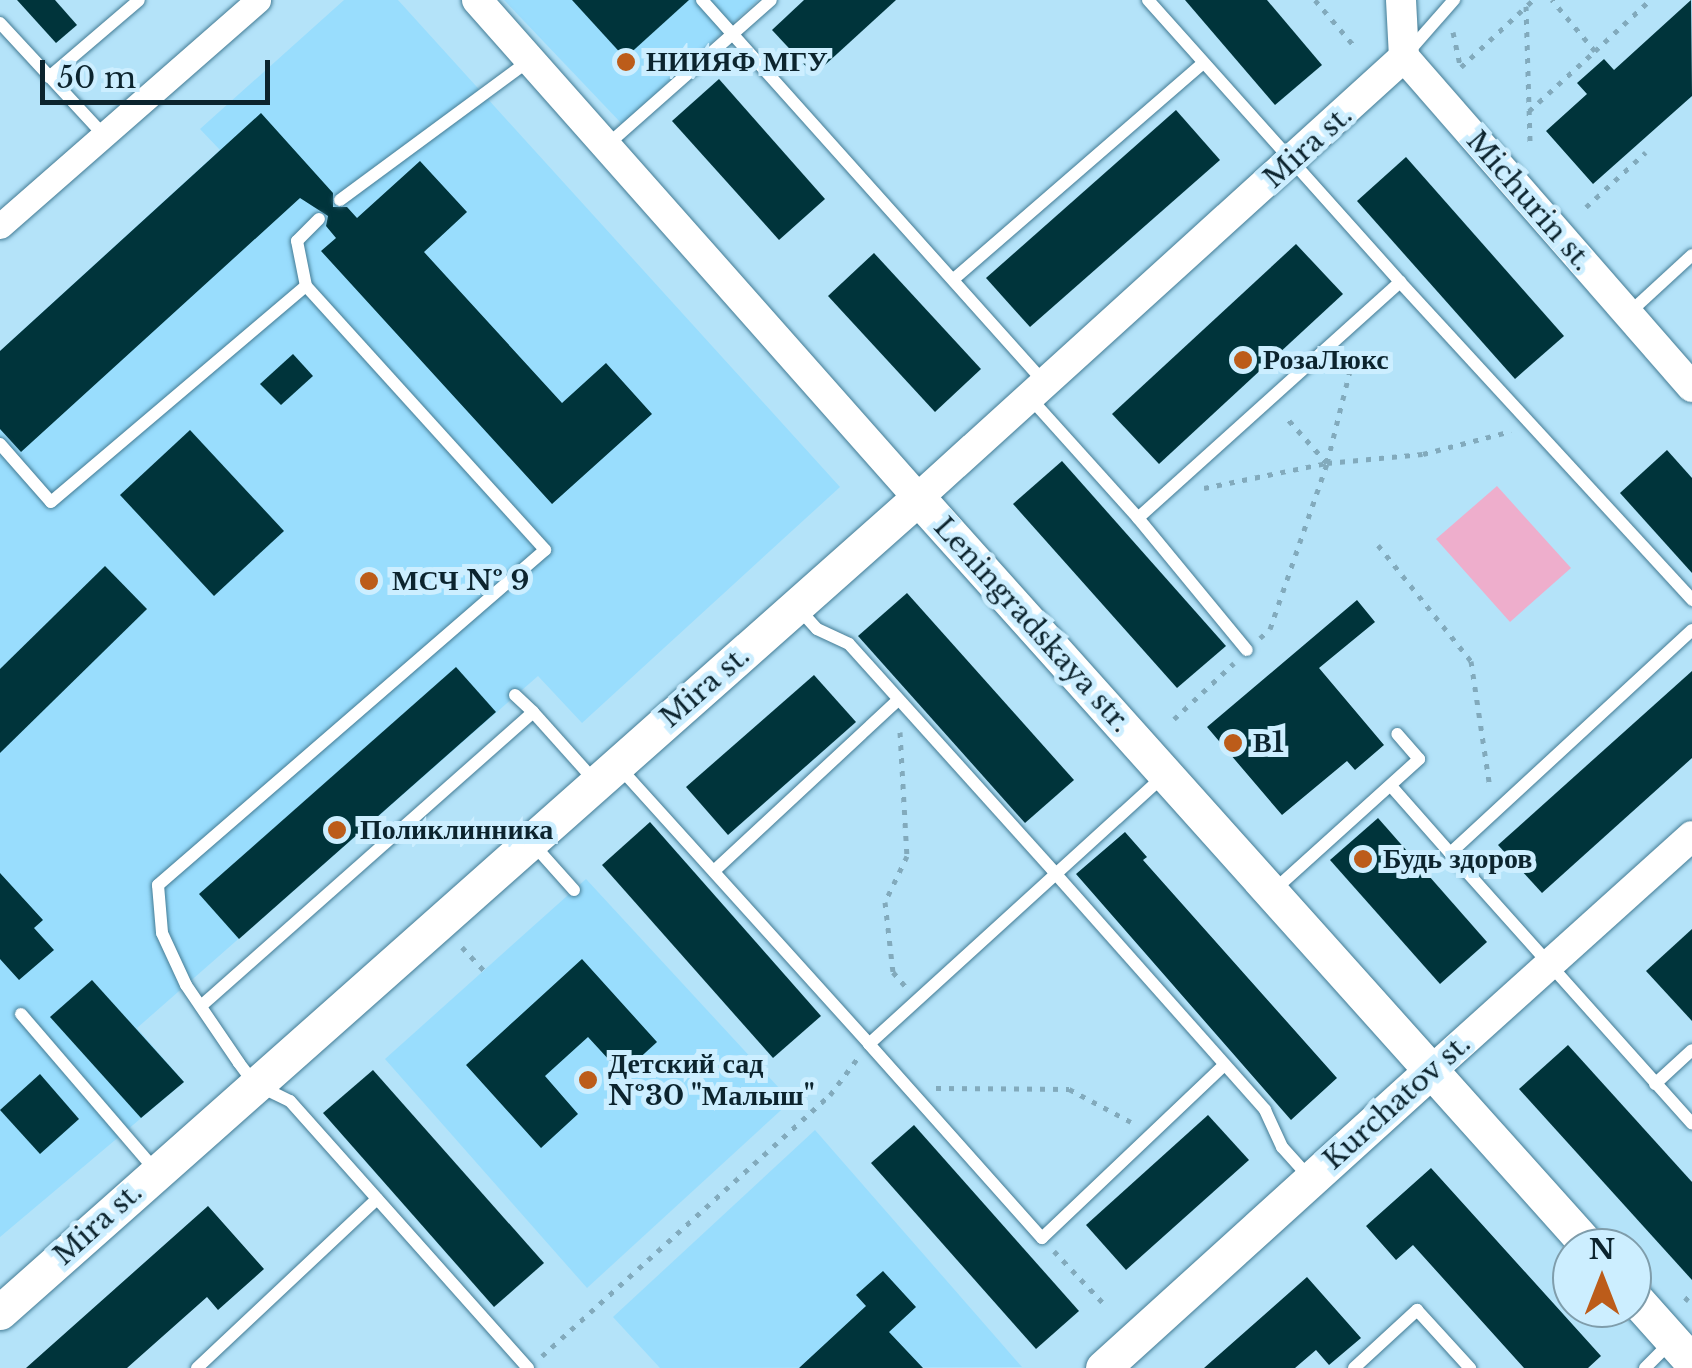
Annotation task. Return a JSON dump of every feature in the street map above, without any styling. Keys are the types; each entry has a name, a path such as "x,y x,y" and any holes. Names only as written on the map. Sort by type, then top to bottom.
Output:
{"main road":[{"name":"Mira st.","path":"0,1312 918,498"},
{"name":"Leningradskaya str.","path":"918,498 1572,1228"},
{"name":"Kurchatov st.","path":"1103,1368 1431,1071"},
{"path":"1652,1318 1682,1351"}],"street":[{"path":"0,226 258,0"},
{"name":"Leningradskaya str.","path":"477,0 918,498"},
{"path":"1402,0 1404,57"},
{"name":"Mira st.","path":"918,498 1404,57"},
{"name":"Michurin st.","path":"1404,57 1692,387"},
{"name":"Kurchatov st.","path":"1431,1071 1692,836"}],"lane":[{"path":"49,78 138,0"},
{"path":"702,0 954,278 1138,518 1248,650"},
{"path":"606,146 771,0"},
{"path":"1148,0 1290,163 1692,600"},
{"path":"1404,57 1454,0"},
{"path":"0,23 102,133"},
{"path":"340,200 530,60"},
{"path":"954,278 1202,62"},
{"path":"319,219 296,241 306,286 545,550 158,885 162,933 201,1006 256,1084 290,1101 528,1368"},
{"path":"1628,314 1692,254"},
{"path":"1138,518 1400,282"},
{"path":"0,444 51,502 306,286"},
{"path":"797,606 817,629 848,644 1054,872 1265,1110 1282,1147 1311,1179"},
{"path":"1450,853 1692,630"},
{"path":"515,695 714,871 1042,1238 1224,1064"},
{"path":"714,871 898,700"},
{"path":"201,1006 532,712"},
{"path":"1271,892 1419,759 1398,734"},
{"path":"869,1044 1054,872 1166,775"},
{"path":"1390,786 1692,1124"},
{"path":"530,842 574,890"},
{"path":"20,1014 156,1172"},
{"path":"1655,1084 1692,1050"},
{"path":"196,1368 377,1199"},
{"path":"1354,1368 1417,1310 1470,1368"},
{"path":"1645,1368 1682,1351"}],"path":[{"path":"1314,0 1354,47"},
{"path":"1460,67 1533,0"},
{"path":"1552,0 1595,51"},
{"path":"1529,111 1650,0"},
{"path":"1526,6 1530,144"},
{"path":"1586,207 1646,152"},
{"path":"1174,719 1270,630 1327,463 1365,312"},
{"path":"1270,398 1327,463"},
{"path":"1160,497 1327,463 1423,454 1532,426"},
{"path":"1378,545 1471,661 1493,813"},
{"path":"898,700 906,856 885,902 893,972 918,999"},
{"path":"462,946 484,971"},
{"path":"528,1368 830,1095 869,1044"},
{"path":"908,1088 1069,1089 1092,1096 1150,1136"},
{"path":"1042,1238 1106,1306"},
{"path":"1686,1300 1692,1292"}],"shaded area":[{"name":"МСЧ № 9","path":"344,0 398,0 840,487 582,723 538,676 137,1028 184,1082 0,1237 0,351 220,150 200,129"},
{"name":"НИИЯФ МГУ","path":"504,0 758,0 622,124"},
{"path":"1497,486 1571,568 1510,622 1436,539"},
{"name":"Детский сад №30 \"Малыш\"","path":"586,879 791,1101 587,1288 385,1059"},
{"path":"815,1130 1022,1367 660,1368 613,1317"}],"building":[{"path":"17,0 55,0 77,25 56,43"},
{"path":"572,0 689,0 625,58"},
{"path":"804,0 896,0 814,75 772,30"},
{"path":"1185,0 1267,0 1322,65 1275,105"},
{"path":"1691,0 1692,96 1593,184 1546,131 1587,94 1577,83 1604,59 1614,70"},
{"path":"719,79 825,199 779,240 672,121"},
{"path":"1176,110 1220,160 1030,327 986,278"},
{"path":"261,113 333,193 333,207 347,207 357,218 420,161 467,212 424,252 562,403 606,363 652,414 552,504 321,251 336,238 326,226 328,216 300,198 21,452 0,429 0,351"},
{"path":"1406,157 1564,336 1515,379 1357,201"},
{"path":"1296,244 1343,294 1159,464 1112,414"},
{"path":"874,253 981,369 935,412 828,296"},
{"path":"293,354 313,376 281,405 260,384"},
{"path":"190,430 284,531 214,596 120,495"},
{"path":"1667,450 1692,478 1692,573 1620,493"},
{"path":"1062,461 1226,646 1177,688 1013,504"},
{"path":"105,566 147,609 0,753 0,669"},
{"path":"907,593 1074,780 1025,823 858,636"},
{"path":"1357,600 1375,622 1319,668 1384,745 1355,770 1347,761 1282,815 1207,727"},
{"path":"456,667 496,712 239,939 199,894"},
{"path":"1692,671 1692,758 1542,893 1498,845"},
{"path":"814,675 856,722 728,835 686,787"},
{"path":"1378,818 1487,942 1440,984 1330,860"},
{"path":"650,822 821,1016 773,1058 602,865"},
{"path":"1125,832 1147,857 1143,860 1337,1078 1291,1120 1076,874"},
{"path":"0,873 43,920 34,928 54,950 19,980 0,959"},
{"path":"1692,929 1692,1021 1646,971"},
{"path":"582,959 657,1042 622,1074 588,1037 545,1076 578,1114 541,1148 466,1065"},
{"path":"92,980 184,1082 141,1118 50,1017"},
{"path":"1568,1045 1692,1182 1692,1280 1652,1236 1652,1228 1645,1228 1519,1089"},
{"path":"373,1070 544,1263 494,1307 323,1113"},
{"path":"40,1074 79,1119 40,1154 0,1110"},
{"path":"1208,1115 1249,1160 1126,1270 1086,1225"},
{"path":"914,1125 1079,1311 1036,1349 871,1163"},
{"path":"1431,1168 1552,1302 1552,1328 1576,1328 1601,1356 1588,1368 1524,1368 1413,1245 1396,1260 1366,1226"},
{"path":"208,1206 264,1269 227,1302 218,1310 207,1297 127,1368 26,1368"},
{"path":"883,1271 916,1307 889,1332 923,1368 799,1368 866,1306 856,1295"},
{"path":"1307,1277 1361,1338 1329,1365 1316,1350 1295,1368 1204,1368"}],"place":[{"name":"НИИЯФ МГУ","path":"626,62"},
{"name":"РозаЛюкс","path":"1243,360"},
{"name":"МСЧ № 9","path":"369,581"},
{"name":"В1","path":"1233,743"},
{"name":"Поликлинника","path":"337,830"},
{"name":"Будь здоров","path":"1363,859"},
{"name":"Детский сад №30 \"Малыш\"","path":"588,1080"}]}
